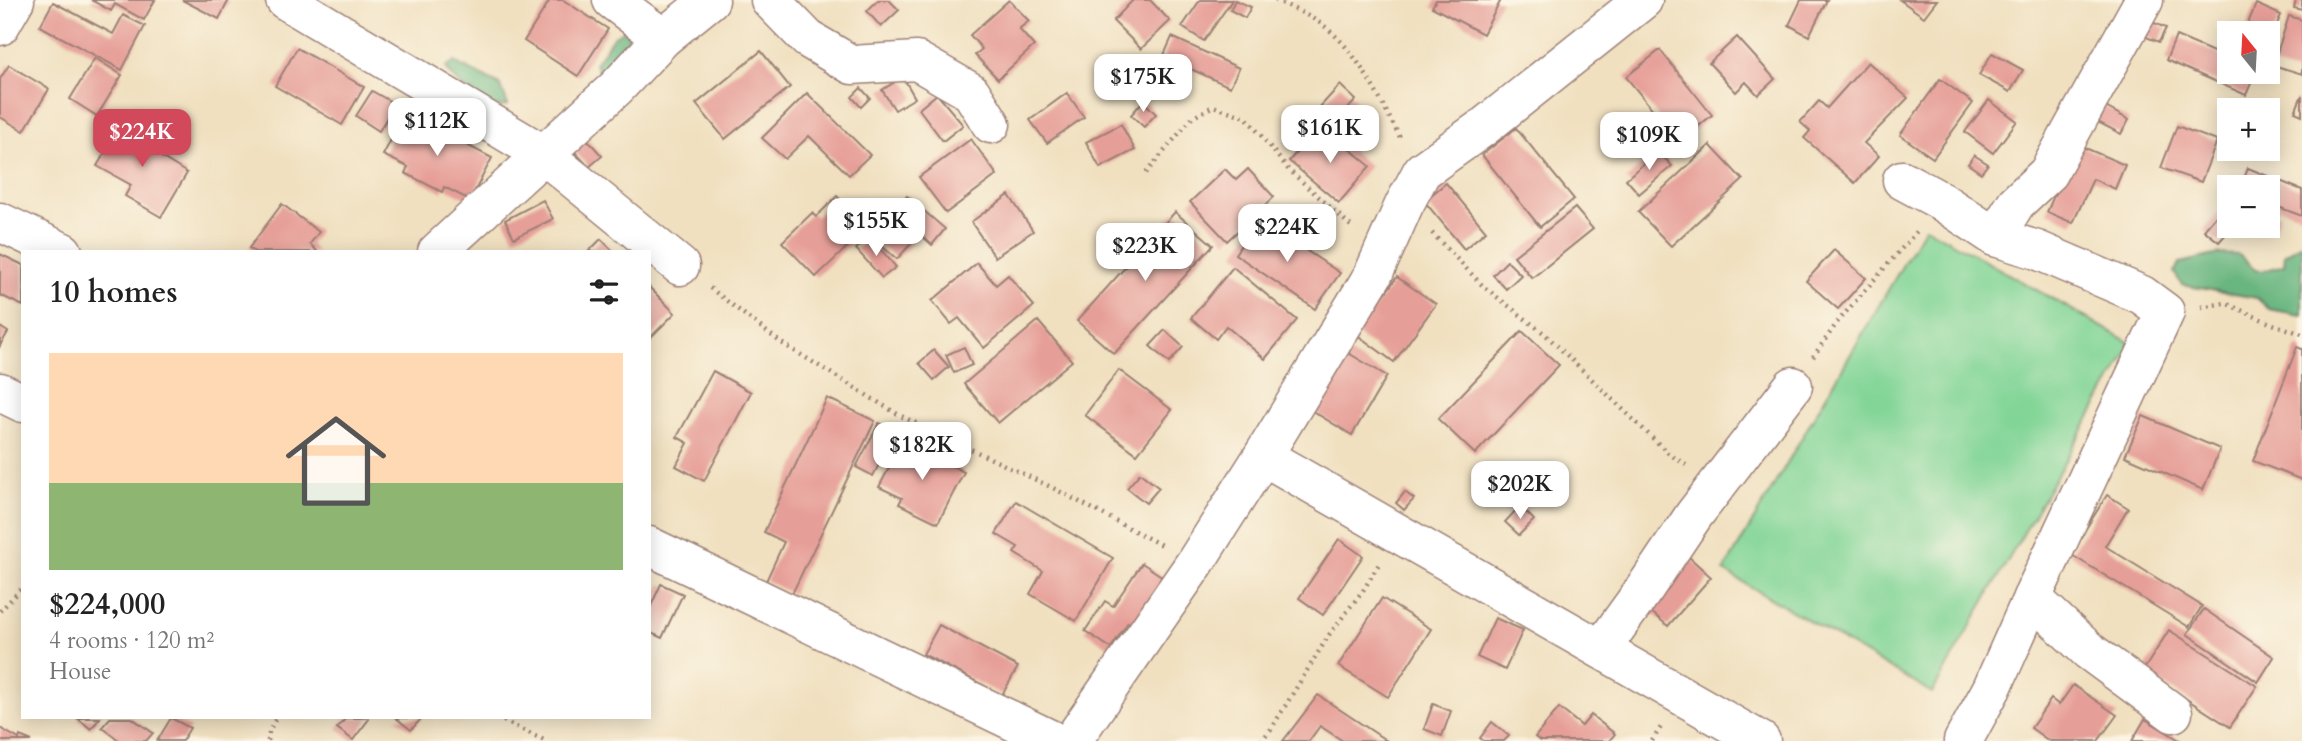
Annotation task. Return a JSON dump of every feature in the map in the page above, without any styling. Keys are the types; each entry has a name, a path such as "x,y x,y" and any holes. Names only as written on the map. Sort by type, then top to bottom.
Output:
{"street":[{"path":"0,26 15,0"},
{"path":"285,0 543,154 680,266"},
{"path":"612,0 663,38"},
{"path":"439,250 616,88 663,38 710,0"},
{"path":"770,0 808,38 852,65 917,61 971,92 991,124"},
{"path":"1072,741 1195,563 1263,456 1373,275 1422,171 1485,126 1643,0"},
{"path":"1995,237 2016,203 2048,173 2144,0"},
{"path":"1902,180 1941,201 1995,237 2037,250 2142,295 2165,312 1992,688 1963,741"},
{"path":"0,222 59,250"},
{"path":"1601,649 1694,515 1793,386"},
{"path":"0,392 21,402"},
{"path":"1263,456 1761,741"},
{"path":"651,547 1054,741"},
{"path":"2032,598 2089,651 2173,713"}],"path":[{"path":"1275,0 1301,12 1338,39 1363,71 1422,171"},
{"path":"1146,173 1192,118 1213,106 1246,117 1288,169 1383,252"},
{"path":"1793,386 1839,320 1890,264 1941,201"},
{"path":"1404,205 1484,287 1545,334 1668,453 1718,486"},
{"path":"680,266 780,342 899,415 1053,488 1195,563"},
{"path":"2165,312 2225,303 2302,334"},
{"path":"1261,741 1329,635 1364,589 1399,534"},
{"path":"0,611 21,589"},
{"path":"268,741 276,719"},
{"path":"499,719 545,741"}],"green space":[{"path":"630,27 635,35 629,48 604,74 599,72 595,64 613,37"},
{"path":"454,62 500,85 508,105 492,105 464,88 446,67"},
{"path":"1925,227 2132,344 1932,693 1724,571"},
{"path":"2302,244 2302,315 2269,309 2257,298 2182,285 2174,272 2180,263 2219,254 2239,255 2255,269 2263,271 2284,265 2285,254"}],"building":[{"path":"91,0 155,0 144,20 115,4 111,11"},
{"path":"182,0 229,0 219,19"},
{"path":"550,0 563,0 608,29 578,76 524,41"},
{"path":"878,0 889,0 899,10 881,27 867,11"},
{"path":"1009,0 1029,21 1019,29 1034,46 998,79 975,55 982,49 970,35"},
{"path":"1133,0 1150,0 1170,21 1141,49 1113,21"},
{"path":"1200,0 1232,0 1204,41 1182,27"},
{"path":"1235,0 1251,7 1245,18 1230,10"},
{"path":"1436,0 1501,0 1483,34 1432,7"},
{"path":"1801,0 1827,0 1809,36 1789,25"},
{"path":"1900,0 1937,0 1924,17"},
{"path":"2296,0 2302,0 2302,10 2294,8"},
{"path":"53,2 113,34 123,15 145,26 122,70 40,26"},
{"path":"2256,4 2281,15 2278,21 2249,21"},
{"path":"2289,16 2302,20 2302,74 2280,67 2280,44"},
{"path":"2152,22 2166,28 2159,42 2146,37"},
{"path":"2176,36 2217,53 2217,82 2166,60"},
{"path":"1172,37 1239,68 1230,87 1189,68 1178,94 1152,82"},
{"path":"1737,37 1775,79 1758,95 1746,82 1736,92 1709,63"},
{"path":"297,48 364,87 342,125 275,86"},
{"path":"1660,50 1712,115 1679,142 1626,77"},
{"path":"761,51 790,87 725,139 696,104"},
{"path":"1992,53 2023,70 2010,92 1979,75"},
{"path":"95,58 122,75 97,116 70,99"},
{"path":"1868,62 1908,98 1864,143 1879,156 1855,183 1804,138 1810,131 1800,122 1819,101 1827,108"},
{"path":"9,65 49,89 24,131 0,117 0,79"},
{"path":"903,77 915,98 895,110 882,90"},
{"path":"1940,79 1973,103 1933,158 1900,135"},
{"path":"2221,84 2251,84 2246,95"},
{"path":"1340,85 1356,100 1325,134 1309,119"},
{"path":"861,88 870,98 861,107 852,97"},
{"path":"372,91 395,104 379,131 356,116"},
{"path":"807,93 870,155 849,175 809,136 785,159 762,138"},
{"path":"1067,93 1084,117 1047,143 1030,120"},
{"path":"937,94 963,125 943,141 919,109"},
{"path":"2302,95 2302,115 2295,112"},
{"path":"1989,100 2017,121 1993,153 1965,132"},
{"path":"1143,101 1156,114 1144,127 1131,115"},
{"path":"2102,105 2129,120 2121,134 2094,120"},
{"path":"405,113 492,158 470,200 444,187 442,192 405,173 408,167 383,155"},
{"path":"123,122 163,146 158,155 187,173 161,217 125,196 131,185 97,166"},
{"path":"1121,124 1135,150 1100,168 1086,142"},
{"path":"2177,126 2217,141 2201,182 2161,168"},
{"path":"1516,128 1574,199 1540,227 1482,155"},
{"path":"1316,130 1327,139 1331,133 1370,166 1339,203 1289,161"},
{"path":"587,139 602,156 589,167 573,150"},
{"path":"971,139 997,175 946,213 919,177"},
{"path":"2076,144 2125,165 2115,189 2093,179 2073,223 2047,212"},
{"path":"1710,145 1743,180 1671,246 1638,212"},
{"path":"1658,151 1672,166 1639,194 1626,179"},
{"path":"1974,155 1988,164 1981,173 1968,164"},
{"path":"2248,168 2265,175 2245,175"},
{"path":"1225,169 1236,180 1248,169 1274,197 1227,241 1190,202"},
{"path":"2280,181 2302,190 2302,216 2280,208"},
{"path":"1446,183 1486,231 1464,249 1424,201"},
{"path":"1009,195 1033,231 995,257 971,222"},
{"path":"837,196 867,228 816,277 782,242 812,213 816,217"},
{"path":"907,196 945,229 932,245 920,234 897,259 871,237"},
{"path":"543,200 553,219 514,238 505,220"},
{"path":"282,204 319,232 310,244 316,250 249,248"},
{"path":"1575,208 1593,229 1532,278 1514,256"},
{"path":"1175,212 1213,245 1114,354 1077,321"},
{"path":"2217,215 2217,238 2222,238 2219,242 2204,230"},
{"path":"1259,219 1340,273 1315,309 1235,254"},
{"path":"870,237 896,267 882,278 856,249"},
{"path":"601,239 612,250 590,250"},
{"path":"1834,250 1866,278 1838,309 1806,281"},
{"path":"0,254 21,264 21,305 0,295"},
{"path":"1507,261 1521,275 1506,289 1493,275"},
{"path":"977,263 996,285 1008,275 1034,306 984,348 959,318 951,324 932,301"},
{"path":"1233,267 1297,320 1265,359 1226,326 1216,339 1191,318"},
{"path":"1397,277 1436,304 1394,362 1356,334"},
{"path":"651,289 675,313 651,337"},
{"path":"1038,321 1072,361 998,423 964,384"},
{"path":"0,327 8,332 0,346"},
{"path":"1165,330 1183,347 1169,363 1150,346"},
{"path":"1522,331 1559,365 1475,454 1438,419"},
{"path":"964,347 972,365 954,373 946,355"},
{"path":"2297,347 2302,349 2302,480 2253,461"},
{"path":"934,350 949,367 934,380 919,363"},
{"path":"1345,351 1387,376 1352,435 1309,409"},
{"path":"1119,370 1172,410 1137,454 1085,415"},
{"path":"713,371 751,392 704,481 676,466 688,443 677,437"},
{"path":"827,398 875,421 792,594 766,581 784,542 764,532"},
{"path":"2143,416 2220,449 2203,490 2125,456"},
{"path":"879,423 896,432 873,476 856,467"},
{"path":"903,441 964,472 938,523 899,504 902,498 879,487"},
{"path":"1140,473 1159,488 1146,503 1127,488"},
{"path":"1405,492 1414,499 1404,510 1396,503"},
{"path":"2107,495 2128,508 2105,546 2202,606 2189,627 2070,554"},
{"path":"1016,501 1113,558 1076,621 1030,594 1043,571 1014,553 1018,547 996,534"},
{"path":"1520,506 1534,520 1519,535 1505,522"},
{"path":"1339,539 1363,556 1323,615 1299,598"},
{"path":"1688,556 1711,577 1668,626 1644,606"},
{"path":"1142,563 1166,579 1135,626 1128,622 1111,648 1085,631 1105,601 1113,606"},
{"path":"661,584 683,594 662,638 651,633 651,606"},
{"path":"1382,598 1431,629 1388,697 1338,666"},
{"path":"2204,609 2274,657 2258,682 2187,634"},
{"path":"1495,618 1523,630 1505,670 1477,657"},
{"path":"939,625 1018,667 1002,695 923,654"},
{"path":"2169,630 2257,686 2230,727 2143,671"},
{"path":"2073,685 2117,715 2098,741 2049,741 2031,728 2051,699 2059,705"},
{"path":"1318,695 1387,741 1343,741 1320,726 1309,741 1283,741"},
{"path":"1433,704 1451,711 1442,736 1424,729"},
{"path":"1559,708 1582,726 1591,715 1615,734 1609,741 1540,741 1535,737"},
{"path":"78,719 99,719 91,729"},
{"path":"109,719 133,719 153,733 146,741 120,741 102,727"},
{"path":"170,719 190,728 182,741 157,741"},
{"path":"345,719 369,719 353,740 337,728"},
{"path":"397,719 421,719 411,730"},
{"path":"2145,719 2181,741 2132,741"},
{"path":"1492,722 1509,736 1504,741 1484,741 1480,738"},
{"path":"0,728 19,739 20,736 32,741 0,741"}]}
